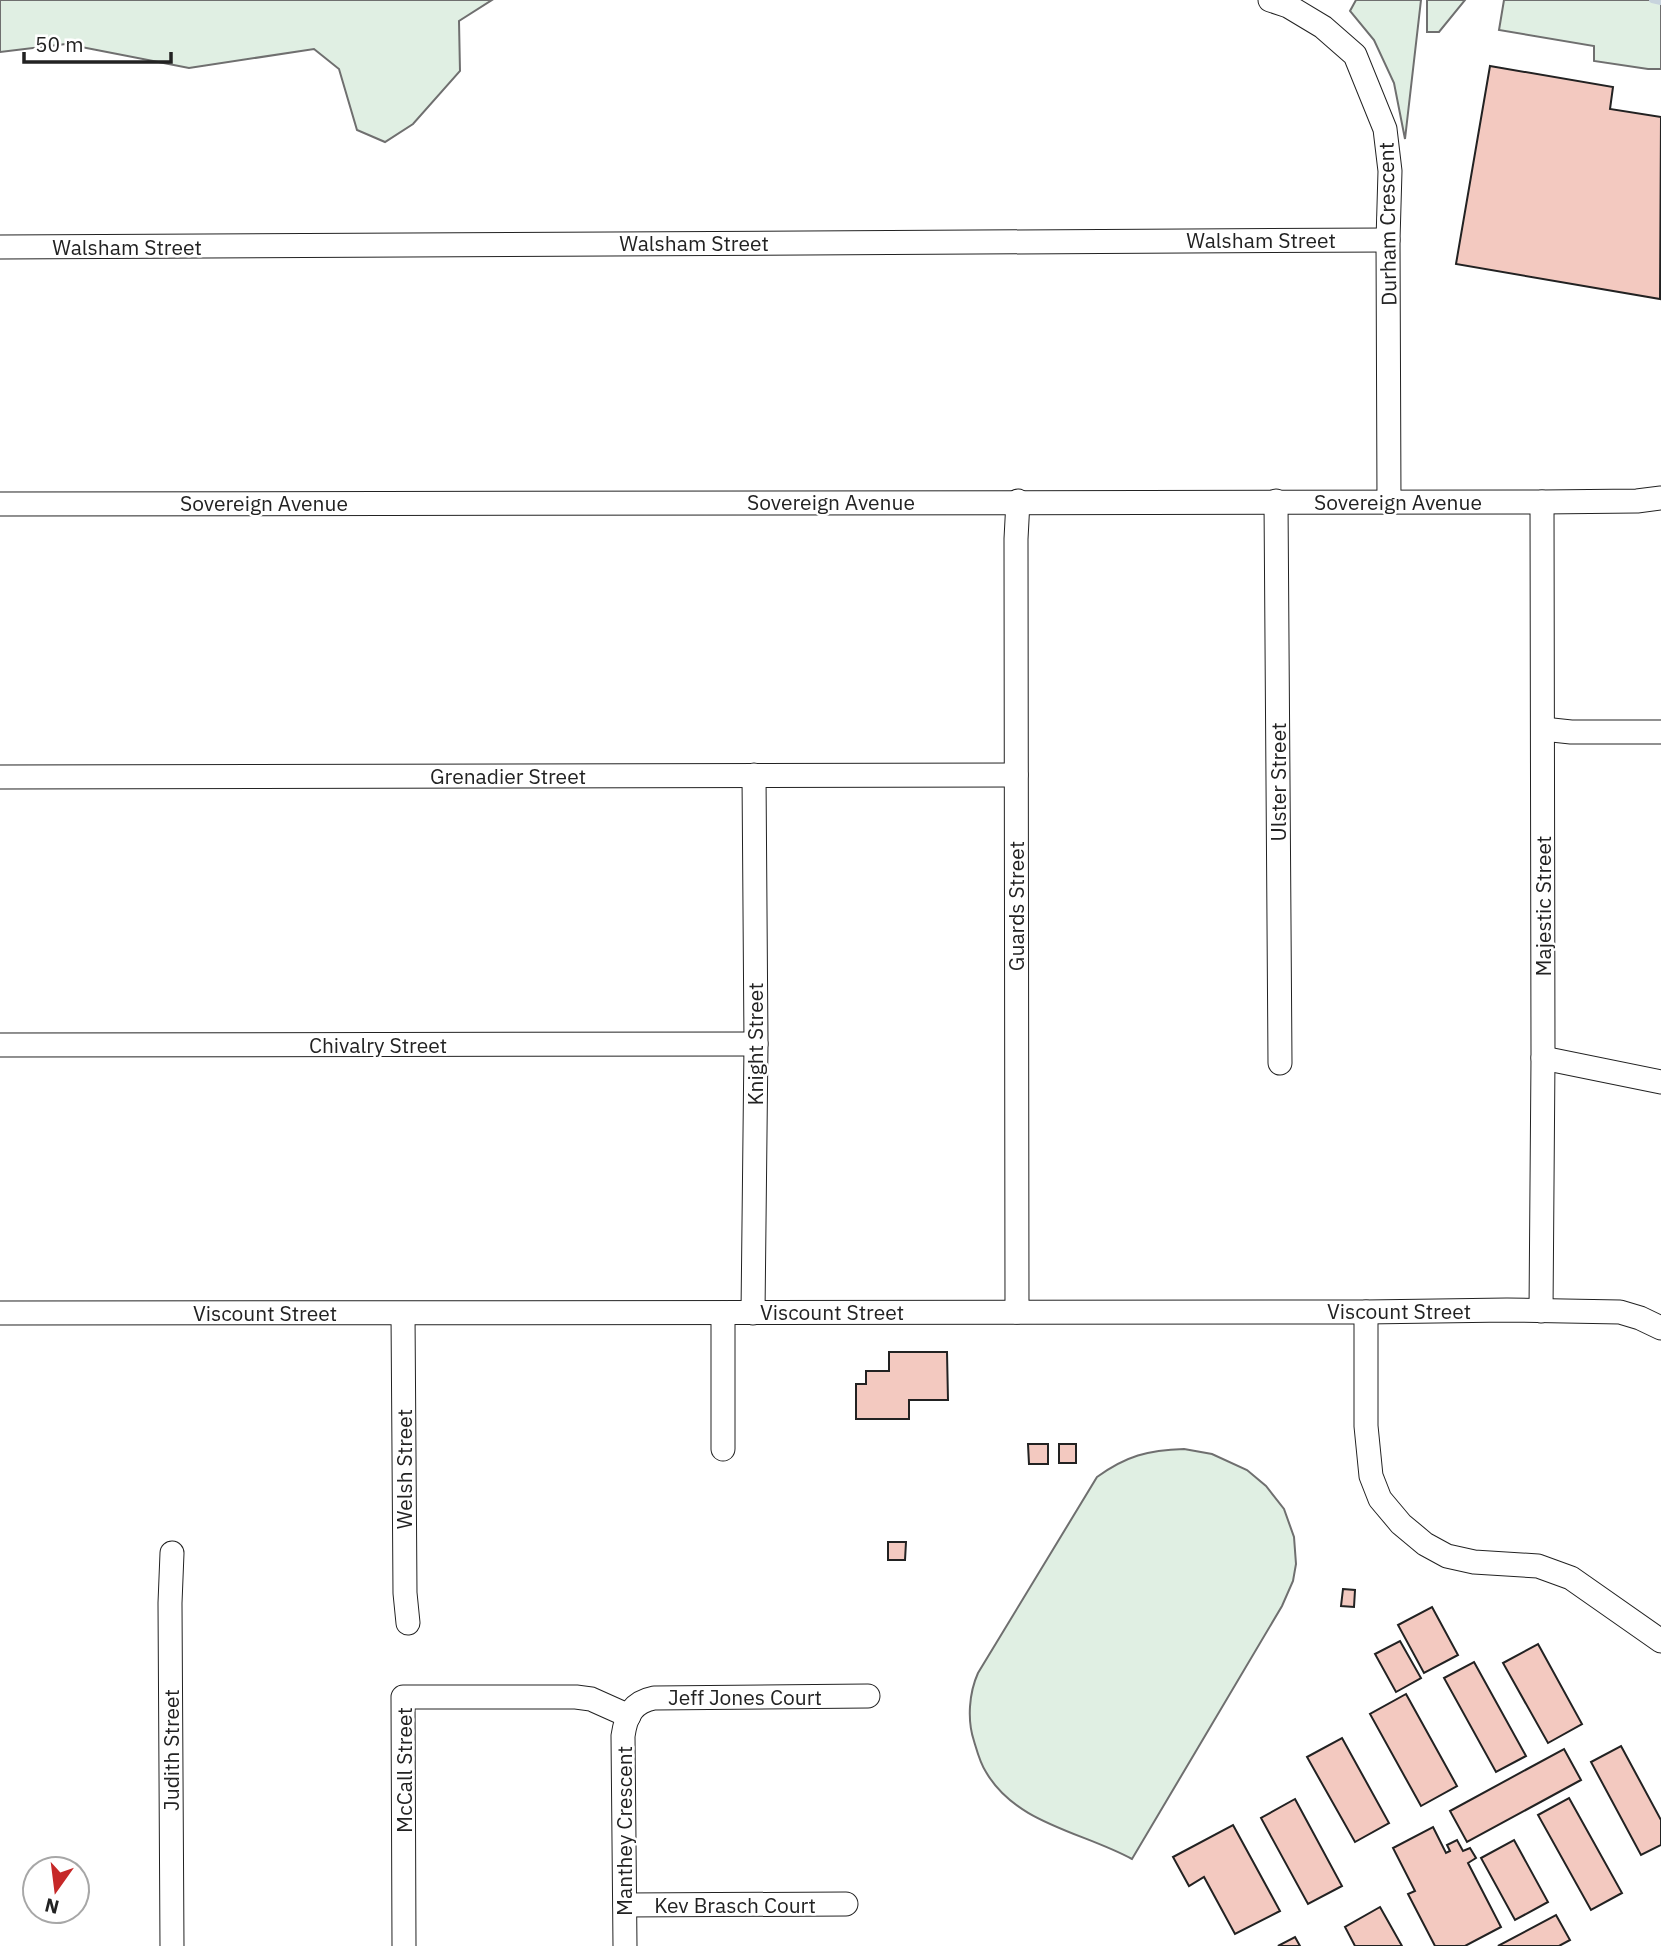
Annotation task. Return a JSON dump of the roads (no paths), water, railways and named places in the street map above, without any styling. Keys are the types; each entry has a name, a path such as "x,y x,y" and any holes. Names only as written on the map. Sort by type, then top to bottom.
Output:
{"street":[{"name":"Durham Crescent","path":"1270,0 1288,6 1323,27 1355,55 1385,129 1390,171 1390,502"},
{"name":"Walsham Street","path":"0,247 1388,240"},
{"name":"Sovereign Avenue","path":"0,504 1542,502 1637,501 1661,498"},
{"name":"Guards Street","path":"1017,1312 1018,501"},
{"name":"Ulster Street","path":"1276,501 1280,1063"},
{"name":"Majestic Street","path":"1541,1311 1542,502"},
{"path":"1543,729 1571,732 1661,732"},
{"name":"Knight Street","path":"753,1313 756,1044 754,775"},
{"name":"Grenadier Street","path":"0,777 1016,775"},
{"name":"Chivalry Street","path":"0,1045 756,1044"},
{"path":"1543,1058 1661,1082"},
{"name":"Viscount Street","path":"0,1312 404,1314 1541,1311 1620,1312 1661,1328"},
{"path":"1366,1312 1366,1426 1371,1476 1380,1499 1401,1524 1424,1544 1447,1556 1474,1562 1538,1566 1571,1578 1661,1641"},
{"path":"723,1313 723,1450"},
{"name":"Welsh Street","path":"404,1314 405,1593 408,1623"},
{"name":"Judith Street","path":"172,1553 172,1946"},
{"name":"Jeff Jones Court","path":"629,1716 642,1700 654,1698 868,1696"},
{"name":"McCall Street","path":"404,1946 403,1697 576,1697 598,1701 629,1716"},
{"name":"Manthey Crescent","path":"625,1946 623,1736 629,1716"},
{"name":"Kev Brasch Court","path":"625,1905 846,1904"}],"waterway":[{"path":"1652,0 1661,2"}]}
